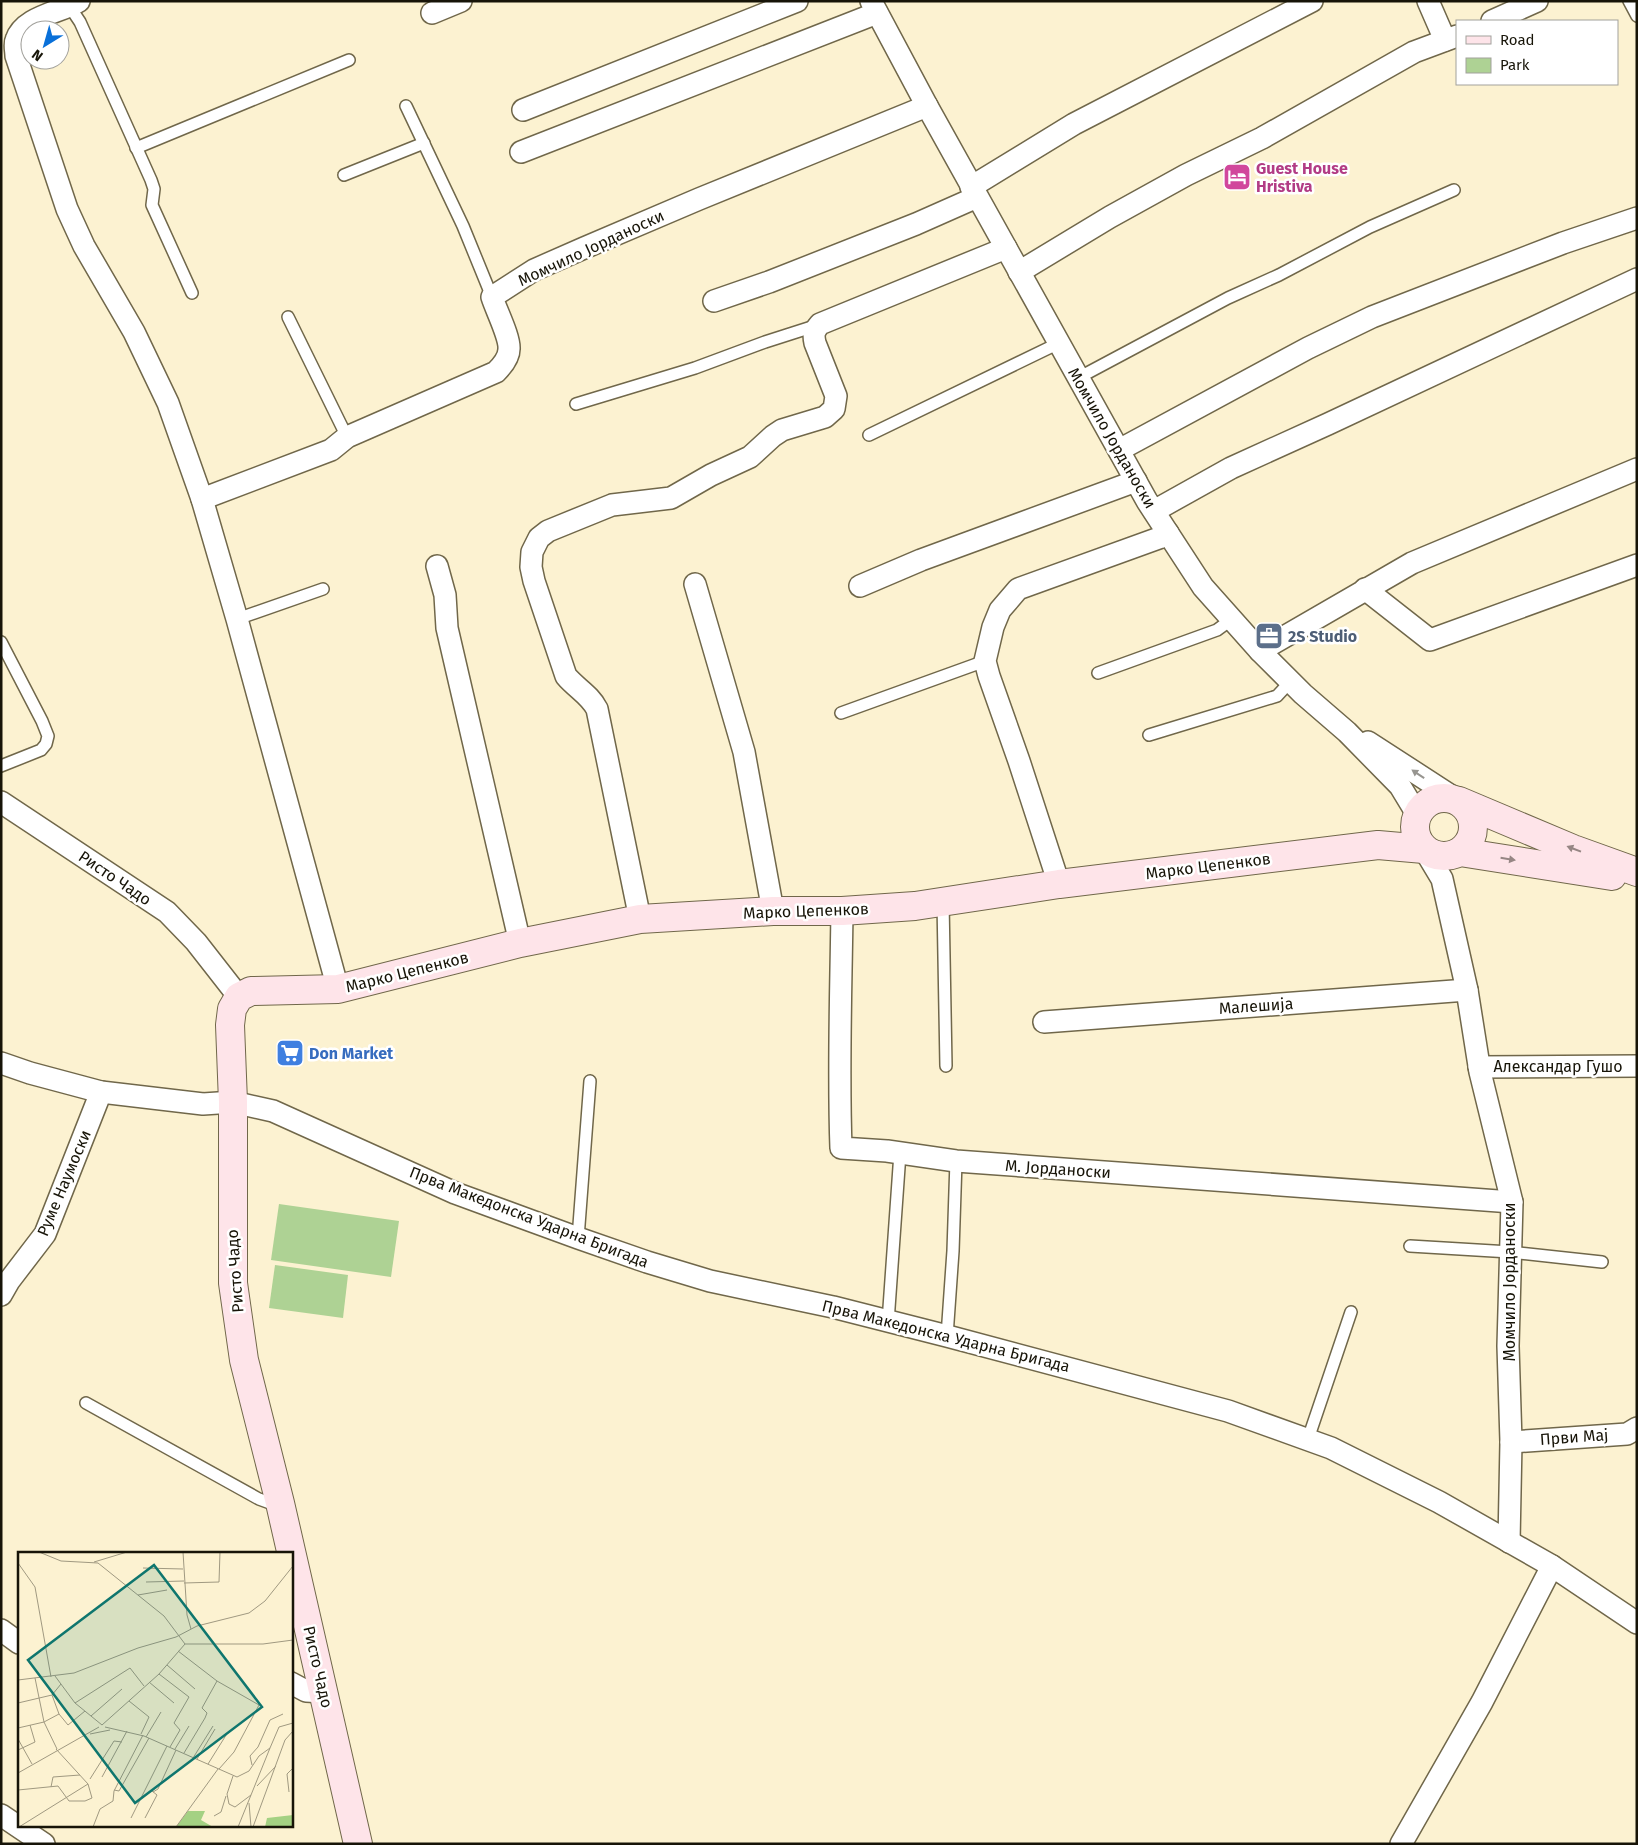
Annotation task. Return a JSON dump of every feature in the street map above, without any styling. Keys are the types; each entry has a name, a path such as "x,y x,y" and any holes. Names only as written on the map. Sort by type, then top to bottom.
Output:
{"street":[{"path":"432,13 461,1"},
{"path":"523,110 797,1"},
{"path":"714,301 769,282 916,224 974,192 1074,124 1312,1"},
{"path":"1019,272 1186,174 1262,138 1414,52 1451,38 1428,1"},
{"path":"1494,20 1537,1"},
{"path":"75,4 34,20 22,30 16,41 16,56 67,209 84,246 134,332 168,403 202,500 237,619 338,989"},
{"path":"522,152 874,7"},
{"name":"Момчило Јорданоски","path":"874,7 974,192 1136,481 1168,533 1203,586 1260,651 1290,682 1347,732"},
{"name":"Момчило Јорданоски","path":"492,297 534,270 584,248 927,106"},
{"path":"1119,450 1308,348 1372,317 1563,243 1637,218"},
{"path":"640,919 597,709 592,700 574,686 566,676 534,581 531,567 532,552 539,538 548,531 612,505 671,498 711,475 750,457 772,436 782,430 831,413 834,409 836,396 813,336 820,324 1006,248"},
{"path":"1154,511 1231,468 1637,279"},
{"path":"202,500 331,450 347,437 496,372 504,363 509,349 507,337 492,297"},
{"path":"1260,651 1412,563 1637,469"},
{"path":"860,586 921,560 1136,481"},
{"path":"1059,884 1019,761 988,676 985,661 993,627 1000,610 1018,589 1159,538 1168,533"},
{"path":"1365,589 1430,640 1637,565"},
{"path":"438,566 445,595 447,628 520,943"},
{"path":"695,584 744,752 773,911"},
{"path":"1347,732 1375,746 1459,801 1469,812 1474,826 1472,836 1468,845 1451,862"},
{"path":"1347,732 1400,786 1416,818 1415,832 1418,841 1424,849 1432,854 1442,856 1451,862 1637,880"},
{"path":"1378,845 1400,835 1416,818 1423,806 1431,800 1450,798 1573,849 1637,872"},
{"name":"Ристо Чадо","path":"1,802 167,912 196,942 239,997 232,1009 230,1025 233,1102 233,1283 244,1360 291,1552"},
{"path":"1378,845 1424,849"},
{"name":"Марко Цепенков","path":"239,997 250,991 338,989 520,943 640,919 773,911 842,911 915,906 1059,884 1378,845"},
{"name":"Момчило Јорданоски","path":"1451,862 1479,1067 1512,1202 1508,1346 1511,1442 1509,1542"},
{"name":"М. Јорданоски","path":"842,911 839,1093 841,1148 900,1153 956,1161 1512,1202"},
{"name":"Малешија","path":"1044,1022 1467,990"},
{"name":"Прва Македонска Ударна Бригада","path":"1,1063 30,1073 101,1092 203,1104 233,1102 273,1111 455,1192 647,1262 710,1281 833,1307 1228,1410 1331,1448 1439,1502 1552,1566 1637,1623"},
{"name":"Александар Гушо","path":"1479,1067 1637,1066"},
{"name":"Руме Наумоски","path":"4,1284 45,1234 101,1092"},
{"name":"Први Мај","path":"1511,1442 1627,1434 1637,1428"},
{"name":"Ристо Чадо","path":"292,1555 358,1844"},
{"path":"1401,1844 1482,1702 1552,1566"},
{"path":"1,1630 18,1642"},
{"path":"292,1684 306,1691 324,1692"},
{"path":"1,1815 18,1826"},
{"path":"20,1828 44,1844"}],"lane":[{"path":"1629,1 1637,16"},
{"path":"75,4 80,22 154,189 152,205 192,293"},
{"path":"136,148 349,60"},
{"path":"406,106 463,226 492,297"},
{"path":"344,175 424,143"},
{"path":"1078,378 1228,298 1279,275 1370,227 1454,190"},
{"path":"288,317 347,437"},
{"path":"576,404 695,368 820,324"},
{"path":"869,435 1059,343"},
{"path":"237,619 323,589"},
{"path":"1098,673 1217,630 1232,619"},
{"path":"1,642 48,736 46,744 41,750 1,766"},
{"path":"841,713 985,661"},
{"path":"1148,735 1276,696 1290,682"},
{"path":"943,902 946,1066"},
{"path":"578,1238 590,1081"},
{"path":"888,1322 900,1153"},
{"path":"947,1336 953,1251 956,1161"},
{"path":"1410,1246 1510,1252 1602,1262"},
{"path":"1308,1439 1351,1312"},
{"path":"86,1403 259,1499 270,1503 280,1503"}],"green space":[{"path":"279,1204 399,1221 391,1277 271,1260"},
{"path":"275,1265 348,1275 343,1318 269,1308"}],"place":[{"name":"Guest House Hristiva","path":"1237,177"},
{"name":"2S Studio","path":"1269,636"},
{"name":"Don Market","path":"290,1053"}]}
